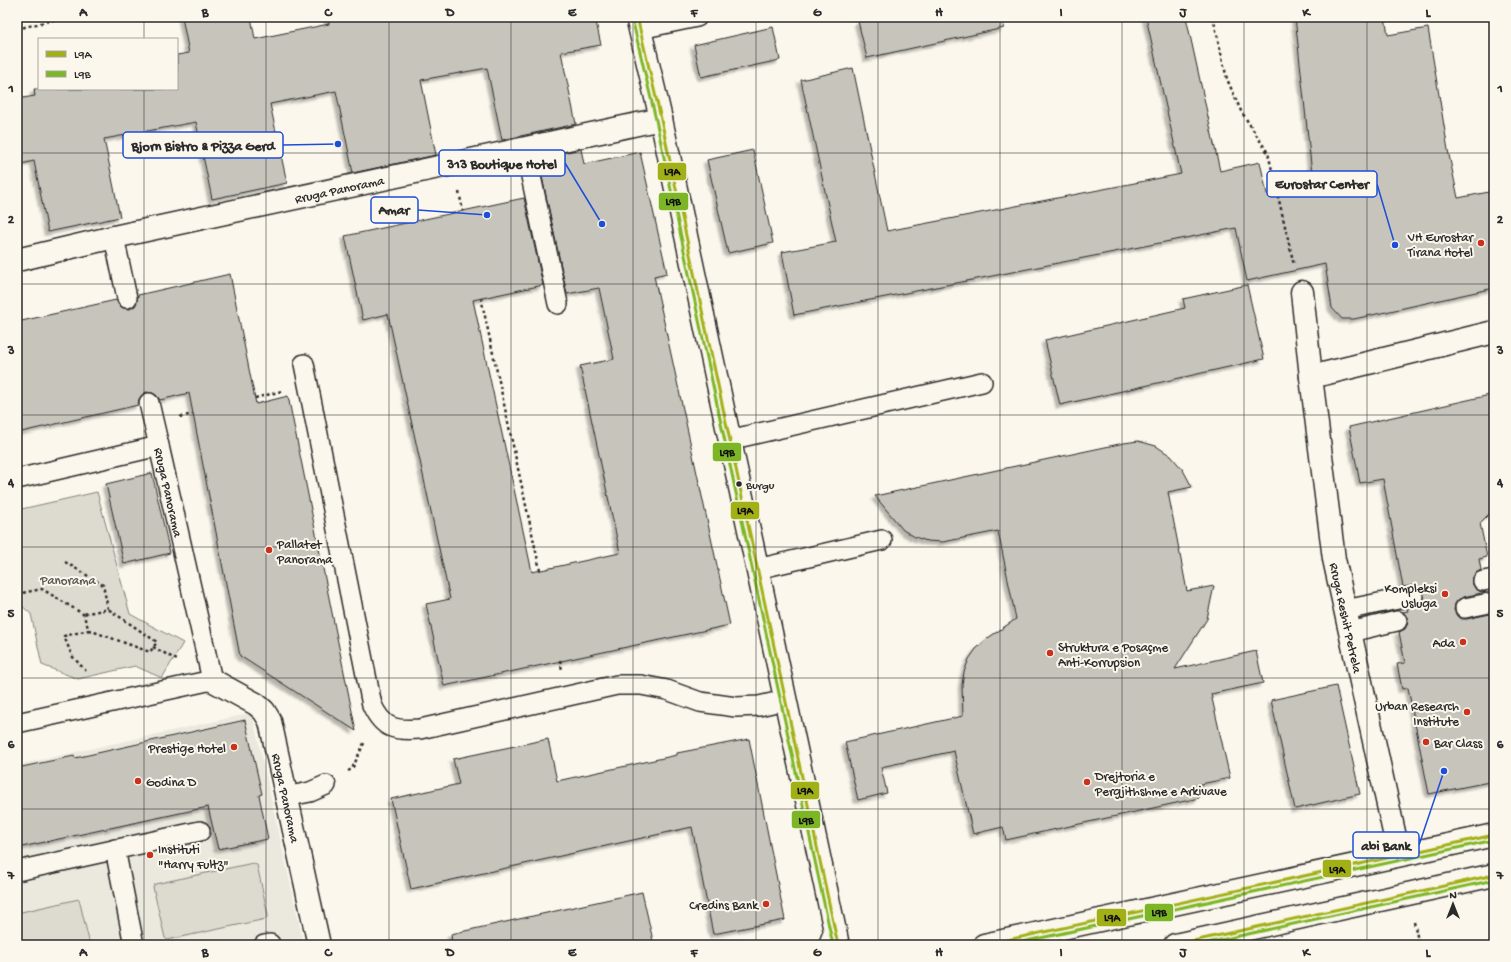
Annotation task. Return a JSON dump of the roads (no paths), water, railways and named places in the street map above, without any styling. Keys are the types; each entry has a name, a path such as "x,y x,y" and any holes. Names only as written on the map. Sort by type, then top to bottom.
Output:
{"street":[{"path":"639,23 661,119 756,568 786,700 834,941"},
{"name":"Rruga Panorama","path":"17,260 114,237 661,119"},
{"name":"Rruga Reshit Petrela","path":"1302,292 1334,559 1399,855"},
{"path":"1311,377 1494,332"},
{"name":"Rruga Panorama","path":"212,680 256,704 264,711 270,722 285,797 319,945"},
{"path":"984,945 1494,835"},
{"path":"1175,945 1494,875"}],"lane":[{"path":"639,23 697,17"},
{"path":"525,148 558,304"},
{"path":"114,237 127,298"},
{"path":"304,364 372,705 378,718 390,726 404,730 420,728 617,685 641,685 667,690 700,702 736,707 759,706 786,700"},
{"path":"729,440 982,382"},
{"path":"150,403 159,446"},
{"name":"Rruga Panorama","path":"17,479 159,446 212,680"},
{"path":"756,568 882,540"},
{"path":"1345,610 1413,596"},
{"path":"1466,608 1494,602"},
{"path":"1350,632 1397,622"},
{"path":"17,723 212,680"},
{"path":"285,797 310,792 326,785"},
{"path":"17,871 115,848 200,831"},
{"path":"115,848 134,945"}],"place":[{"name":"Bjorn Bistro & Pizza Gerd","path":"338,144"},
{"name":"Amar","path":"487,215"},
{"name":"313 Boutique Hotel","path":"602,224"},
{"name":"VH Eurostar Tirana Hotel","path":"1481,243"},
{"name":"Eurostar Center","path":"1395,245"},
{"name":"Burgu","path":"739,484"},
{"name":"Pallatet Panorama","path":"269,550"},
{"name":"Kompleksi Usluga","path":"1445,594"},
{"name":"Ada","path":"1463,642"},
{"name":"Struktura e Posaçme Anti-Korrupsion","path":"1050,653"},
{"name":"Urban Research Institute","path":"1467,712"},
{"name":"Bar Class","path":"1426,742"},
{"name":"Prestige Hotel","path":"234,747"},
{"name":"abi Bank","path":"1444,771"},
{"name":"Godina D","path":"138,781"},
{"name":"Drejtoria e Pergjithshme e Arkivave","path":"1087,782"},
{"name":"Instituti \"Harry Fultz\"","path":"150,855"},
{"name":"Credins Bank","path":"766,904"}],"park label":[{"name":"Panorama","path":"68,579"}]}
